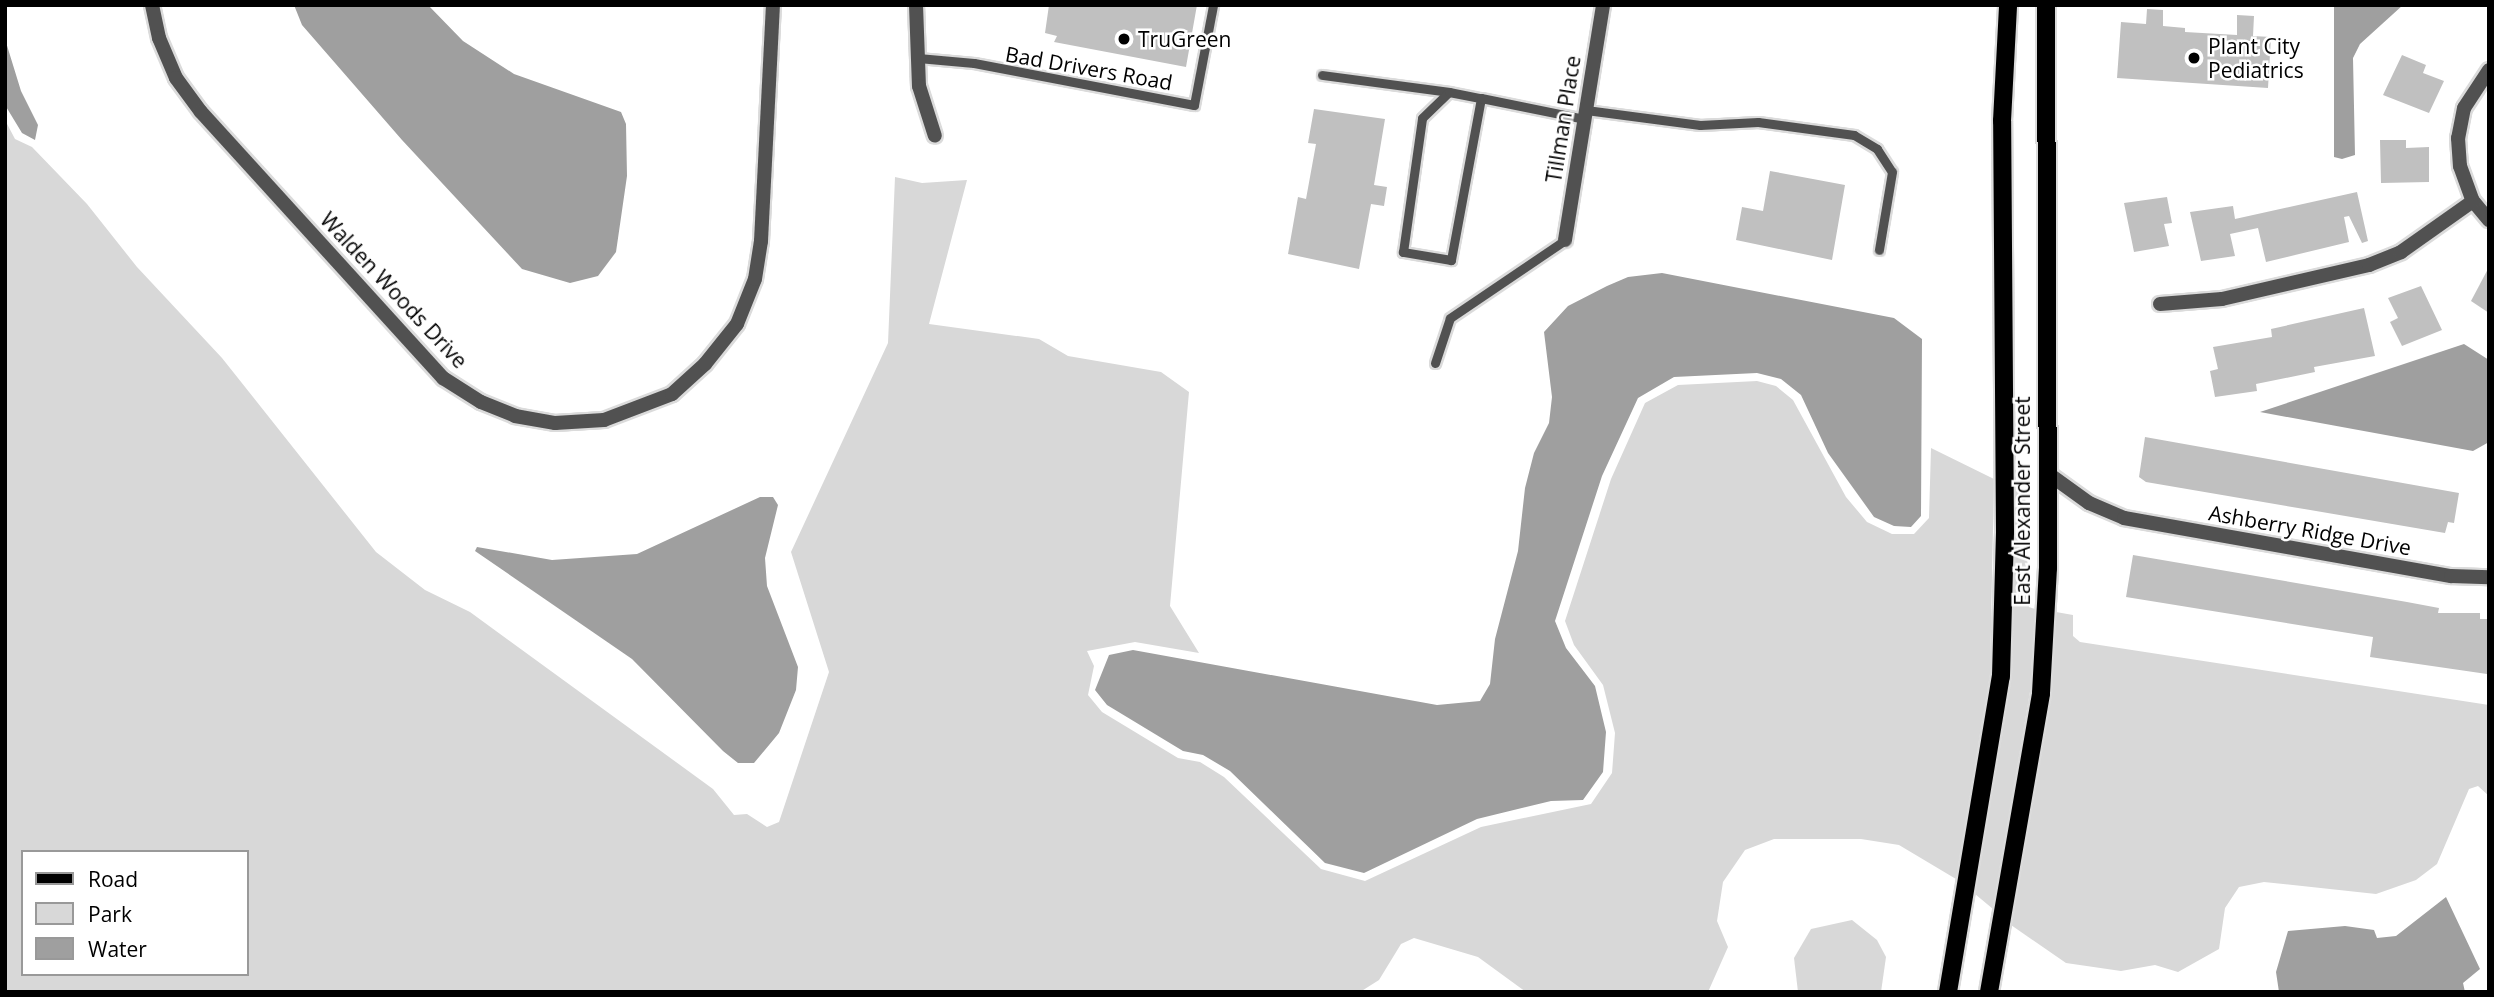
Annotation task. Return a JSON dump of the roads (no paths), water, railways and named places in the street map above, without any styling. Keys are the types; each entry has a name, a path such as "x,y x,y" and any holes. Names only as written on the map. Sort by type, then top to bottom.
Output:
{"main road":[{"name":"East Alexander Street","path":"1948,992 2001,676 2005,532 2002,121 2008,5"},
{"name":"East Alexander Street","path":"1989,992 2041,693 2048,568 2046,5"}],"street":[{"name":"Walden Woods Drive","path":"152,5 159,38 176,78 201,112 443,378 481,402 515,416 555,423 604,420 672,394 705,364 737,324 755,279 761,241 773,5"},
{"path":"916,5 919,86 935,136"},
{"name":"Tillman Place","path":"1565,240 1603,5"},
{"path":"2489,70 2464,108 2458,138 2460,166 2473,201 2489,220"},
{"path":"2160,304 2222,299 2369,265 2401,252 2473,201"},
{"name":"Ashberry Ridge Drive","path":"2046,472 2089,503 2124,518 2451,576 2489,577"}],"lane":[{"name":"Bad Drivers Road","path":"918,58 974,63 1194,105 1213,5"},
{"path":"1322,75 1585,114 1700,125 1758,122 1854,135 1877,149 1892,172 1879,250"},
{"path":"1449,92 1422,118 1403,252 1451,260 1481,98"},
{"path":"1435,363 1450,318 1565,240"}],"water":[{"path":"294,5 428,5 463,41 514,74 621,112 626,124 627,176 616,252 598,276 570,283 522,269 402,140 302,25"},
{"path":"2334,5 2403,5 2360,44 2353,58 2355,155 2342,159 2334,157"},
{"path":"5,39 21,91 38,125 35,140 22,133 5,105"},
{"path":"1662,273 1894,318 1922,339 1921,516 1911,527 1894,526 1874,517 1828,453 1801,395 1781,379 1757,373 1674,377 1638,398 1602,476 1555,621 1566,648 1595,686 1606,732 1603,772 1583,800 1551,801 1477,819 1364,873 1325,863 1230,771 1203,755 1183,751 1107,705 1095,690 1109,655 1133,650 1437,705 1480,701 1490,684 1495,639 1518,551 1525,488 1534,453 1549,423 1552,397 1544,332 1568,306 1607,286 1628,277"},
{"path":"2464,344 2489,360 2489,442 2473,451 2260,412"},
{"path":"760,497 773,497 778,505 765,558 767,586 798,667 796,690 779,733 754,763 738,763 632,659 475,551 477,547 552,560 637,554"},
{"path":"2446,897 2480,969 2463,983 2465,992 2279,992 2276,972 2288,931 2345,926 2374,930 2377,938 2396,936"}],"place":[{"name":"TruGreen","path":"1124,39"},
{"name":"Plant City Pediatrics","path":"2194,58"}]}
